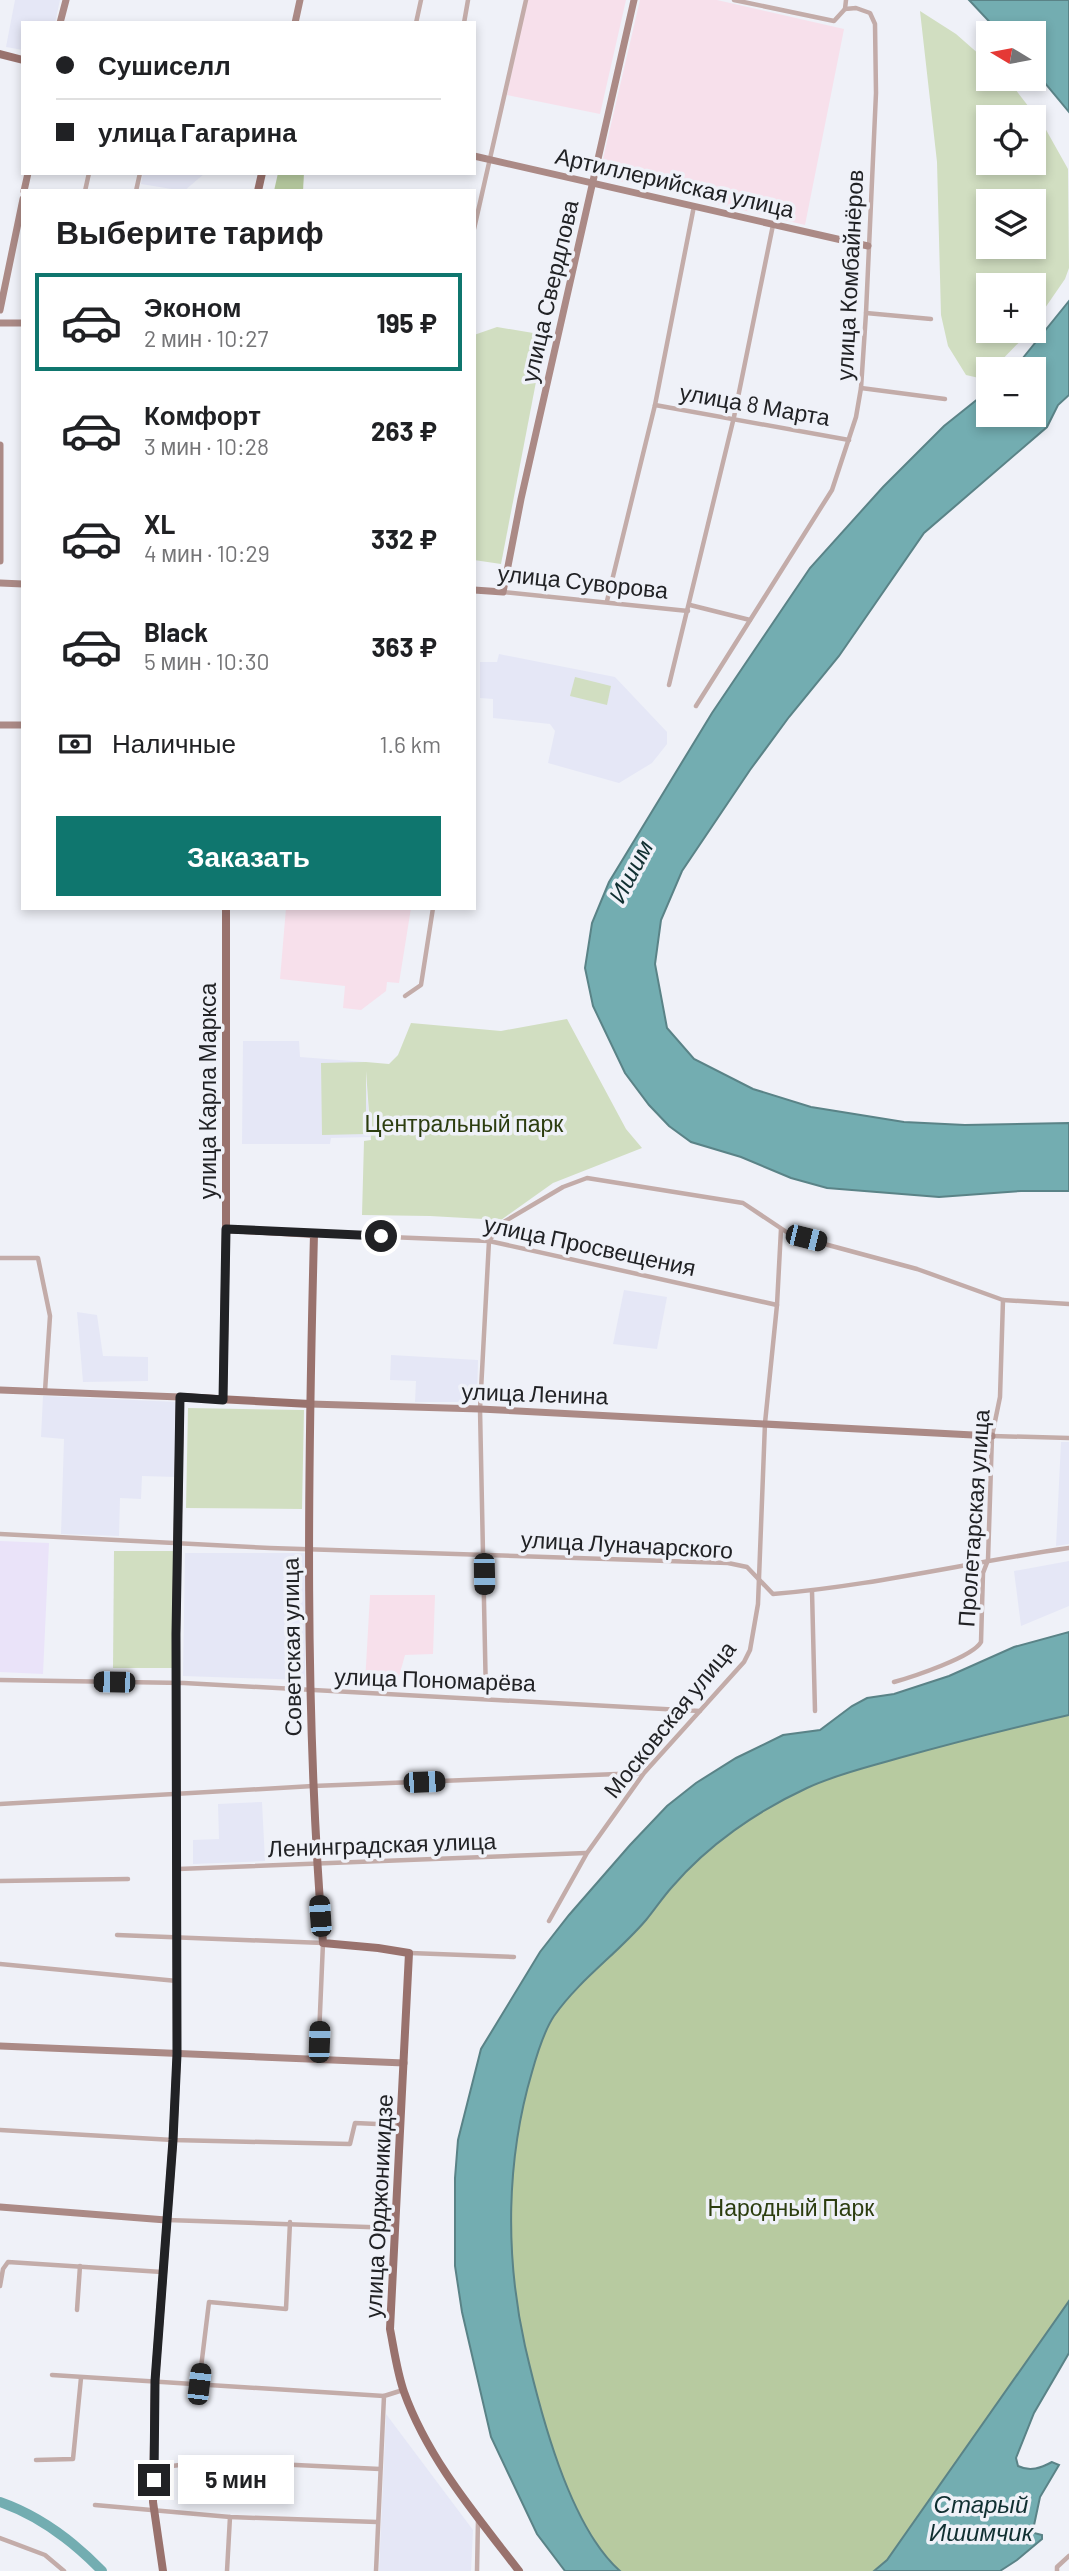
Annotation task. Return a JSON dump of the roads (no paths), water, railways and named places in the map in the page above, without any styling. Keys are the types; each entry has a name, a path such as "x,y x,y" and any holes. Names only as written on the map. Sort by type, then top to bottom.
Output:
{"main road":[{"path":"0,54 21,59"},
{"name":"улица Карла Маркса","path":"223,1400 226,910"},
{"name":"улица Просвещения","path":"226,1229 314,1234"},
{"name":"Советская улица","path":"314,1234 310,1404 310,1691 316,1864 323,1942"},
{"path":"163,2571 153,2512 155,2381 173,2140 179,1981 176,1683 180,1397"},
{"name":"улица Ленина","path":"180,1397 310,1404"},
{"path":"323,1942 409,1953"},
{"name":"улица Орджоникидзе","path":"409,1953 390,2329 403,2390 427,2445 478,2519 519,2571"}],"street":[{"path":"60,21 65,0"},
{"path":"295,21 300,0"},
{"path":"416,21 421,0"},
{"path":"464,21 468,0"},
{"path":"476,220 526,0"},
{"name":"улица Свердлова","path":"503,592 521,499 634,0"},
{"path":"735,0 834,21 845,9 846,0"},
{"name":"улица Комбайнёров","path":"696,706 832,490 849,440 861,388 876,93 875,24 870,13 856,8 845,9"},
{"name":"Артиллерийская улица","path":"476,156 868,246"},
{"path":"607,601 655,405 694,206"},
{"path":"0,310 21,208"},
{"path":"669,685 734,419 773,224"},
{"path":"866,313 931,319"},
{"path":"0,323 21,323"},
{"path":"861,388 945,399"},
{"name":"улица 8 Марта","path":"655,405 849,440"},
{"path":"0,445 0,561"},
{"path":"0,583 21,584"},
{"name":"улица Суворова","path":"476,590 688,611"},
{"name":"улица Суворова","path":"690,605 750,620"},
{"path":"0,725 21,725"},
{"path":"405,996 421,985 433,910"},
{"path":"486,1698 480,1409 489,1241 502,1223 563,1187 587,1178 743,1203 791,1235 917,1269 1003,1300 1069,1304"},
{"name":"Московская улица","path":"549,1922 587,1853 644,1773 744,1662 750,1650 758,1604 765,1423 777,1305 781,1228"},
{"name":"улица Просвещения","path":"314,1234 489,1241 777,1305"},
{"path":"0,1258 38,1258 50,1315 45,1392"},
{"name":"Пролетарская улица","path":"894,1682 944,1664 979,1646 982,1636 983,1573 988,1560 992,1436 1000,1397 1003,1300"},
{"name":"улица Ленина","path":"0,1390 180,1397"},
{"name":"улица Ленина","path":"310,1404 480,1409 1069,1438"},
{"name":"улица Луначарского","path":"0,1534 178,1544 728,1563 747,1567 773,1594 811,1591 1069,1548"},
{"path":"811,1591 815,1711"},
{"name":"улица Пономарёва","path":"0,1680 176,1683 700,1711"},
{"path":"0,1804 313,1786 644,1773"},
{"name":"Ленинградская улица","path":"178,1869 587,1853"},
{"path":"0,1881 128,1879"},
{"path":"117,1935 323,1942"},
{"name":"Советская улица","path":"318,2059 323,1942"},
{"path":"409,1953 514,1957"},
{"path":"0,1964 179,1981"},
{"path":"0,2046 404,2063"},
{"path":"0,2130 173,2140 350,2144 355,2123 401,2126"},
{"path":"0,2207 166,2220 290,2222 396,2228"},
{"path":"199,2384 209,2302 286,2309 290,2222"},
{"path":"0,2286 3,2269 8,2262 162,2272"},
{"path":"77,2310 80,2266"},
{"path":"52,2375 384,2396 403,2390"},
{"path":"36,2460 73,2459 80,2378"},
{"path":"376,2571 384,2396"},
{"path":"154,2465 221,2462 380,2469"},
{"path":"95,2505 230,2517 377,2522"},
{"path":"227,2571 230,2517"},
{"path":"477,2571 478,2519"},
{"path":"0,2538 46,2555 64,2571"},
{"path":"1057,2569 1069,2556"}],"water":[{"path":"969,0 1069,0 1069,112 1046,84 1046,21 989,21"},
{"name":"Ишим","path":"1069,301 1069,395 1058,405 1047,427 924,533 839,656 750,770 682,871 661,920 655,964 667,1028 694,1059 753,1089 811,1107 904,1122 965,1125 1069,1123 1069,1191 1021,1191 939,1197 827,1188 691,1142 669,1126 625,1073 593,1006 585,968 592,923 609,882 712,713 810,568 883,487 944,426 976,400 976,427 1046,427 1046,357 1024,357 1035,343 1046,343 1046,329"},
{"path":"1069,1632 1069,1715 853,1771 818,1783 770,1807 734,1830 701,1857 635,1932 575,1990 550,2022 523,2105 513,2174 512,2243 518,2312 548,2434 571,2497 602,2551 620,2571 565,2571 537,2534 491,2437 462,2312 455,2266 455,2178 458,2140 481,2049 540,1952 569,1915 667,1806 696,1783 736,1758 783,1735 820,1730 867,1698 894,1694 949,1676 1014,1647"},
{"name":"Старый Ишимчик","path":"1069,2301 1069,2353 1034,2413 1016,2458 1018,2466 1027,2469 1052,2462 1059,2465 1040,2497 1033,2530 1034,2533 1042,2535 1042,2539 1000,2571 874,2571 887,2560"}],"waterway":[{"path":"0,2502 29,2514 55,2530 102,2571"}],"park label":[{"name":"Центральный парк","path":"464,1123"},
{"name":"Народный Парк","path":"791,2207"}]}
